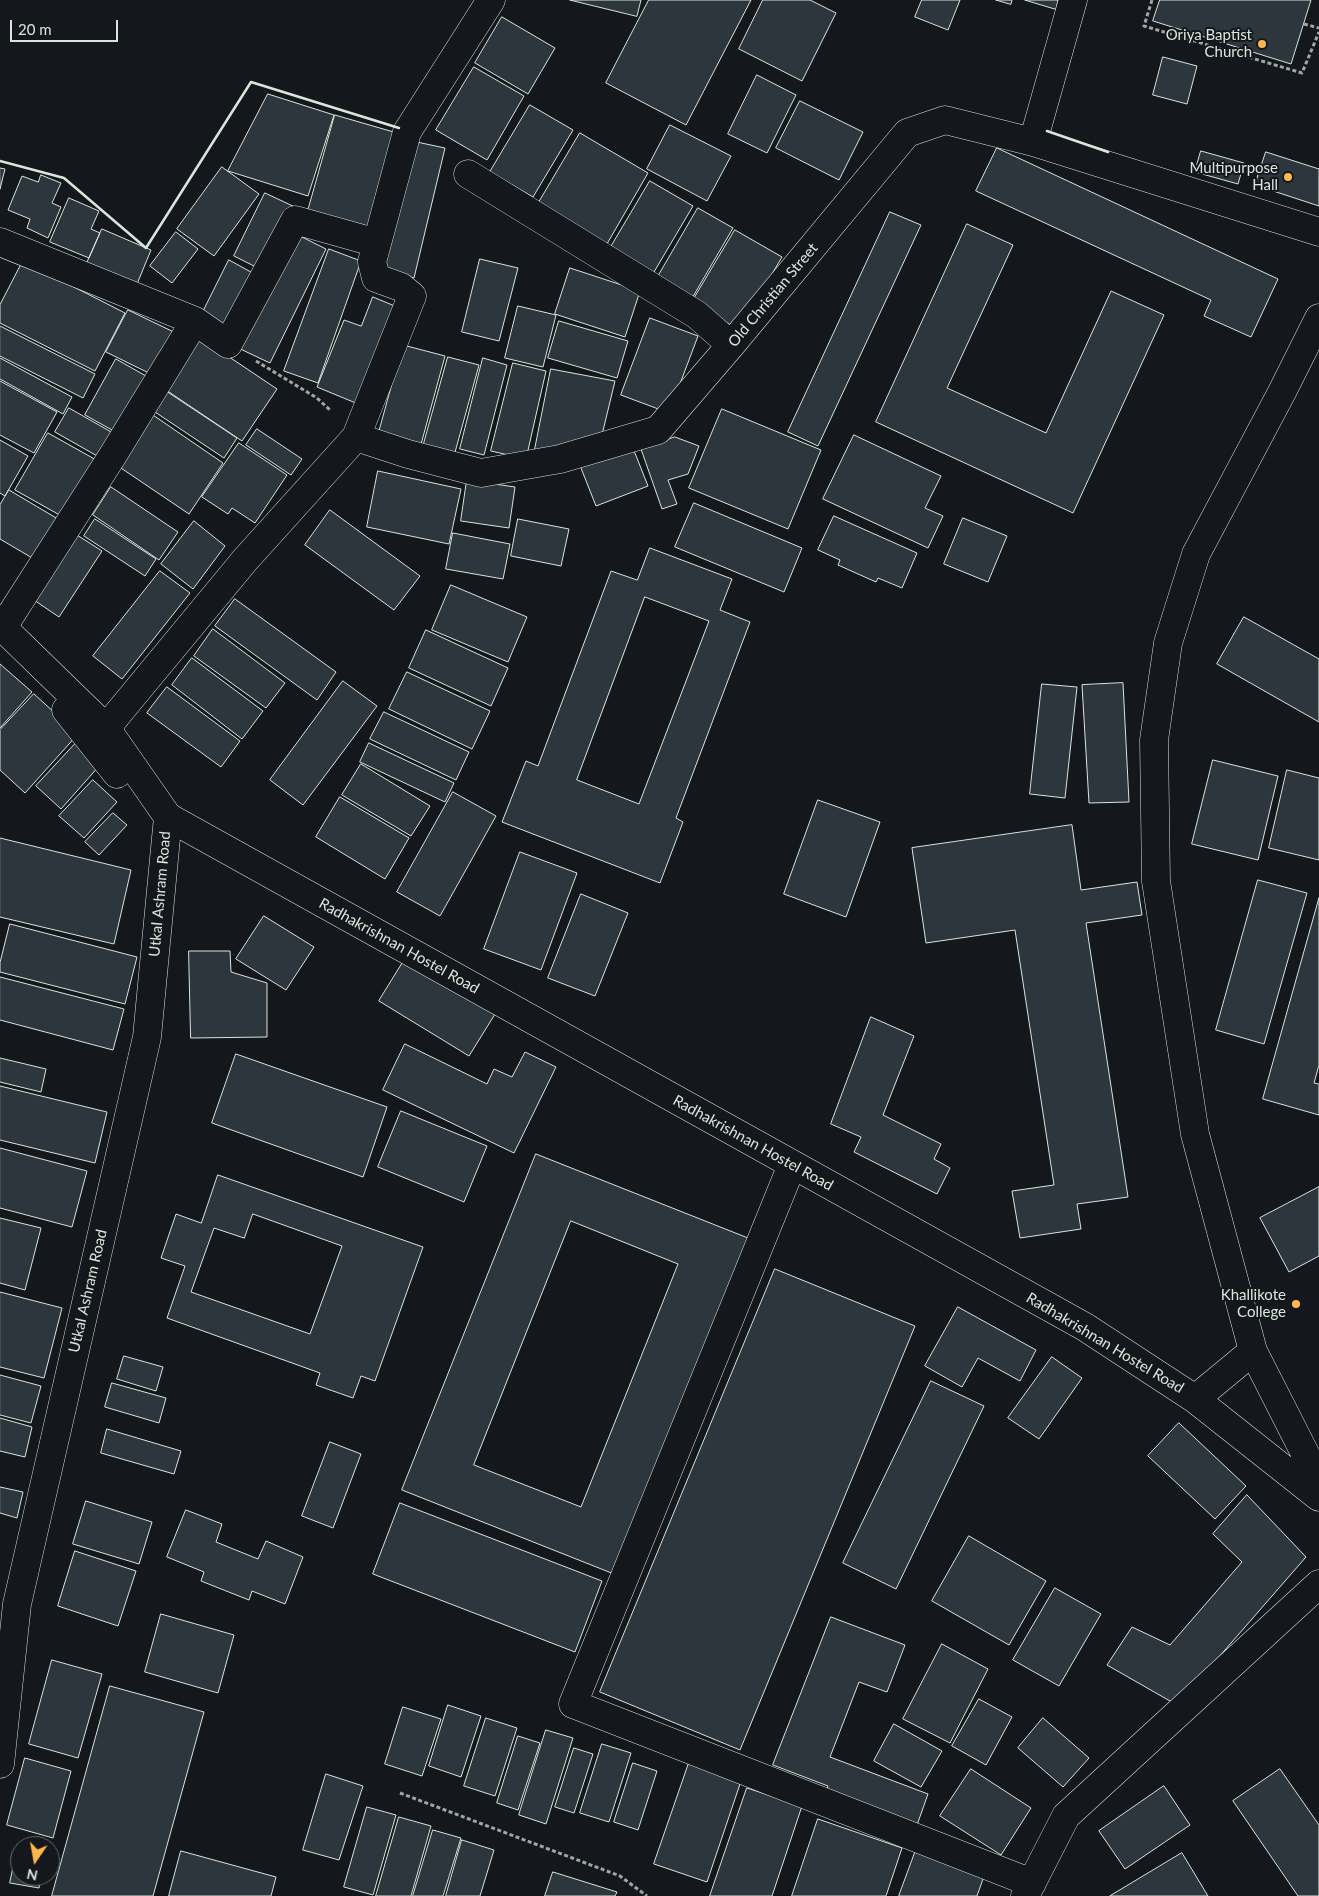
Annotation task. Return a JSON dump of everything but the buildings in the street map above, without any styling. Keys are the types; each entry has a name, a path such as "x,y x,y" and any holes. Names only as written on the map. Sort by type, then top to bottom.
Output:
{"street":[{"path":"106,728 246,560 356,436 412,296 402,287 376,278 372,262 407,132 491,0"},
{"path":"1033,142 1073,0"},
{"name":"Old Christian Street","path":"356,436 408,454 481,473 560,459 658,430 907,133 945,120 1033,142 1319,232"},
{"path":"468,174 697,315 731,345"},
{"path":"0,242 196,321 228,344 295,220 377,243"},
{"path":"1319,318 1196,554 1168,642 1154,740 1156,881 1195,1134 1254,1351 1319,1481"},
{"path":"168,818 106,728 1,634 196,321"},
{"name":"Radhakrishnan Hostel Road","path":"1,634 68,712 116,774 168,818 1085,1327 1195,1399 1319,1497"},
{"name":"Utkal Ashram Road","path":"0,1764 17,1604 147,1037 168,818"},
{"path":"792,1165 573,1704 1028,1889 1066,1816 1319,1584"},
{"path":"1195,1399 1254,1351"}],"path":[{"path":"1152,0 1144,26 1302,73 1319,30 1304,24"},
{"path":"228,344 317,398 356,436"},
{"path":"400,1793 620,1876 646,1896"}],"wall":[{"path":"0,161 64,178 146,248 251,82 399,128"},
{"path":"1047,131 1108,152"}],"place":[{"name":"Oriya Baptist Church","path":"1262,44"},
{"name":"Multipurpose Hall","path":"1288,177"},
{"name":"Khallikote College","path":"1296,1304"}]}
